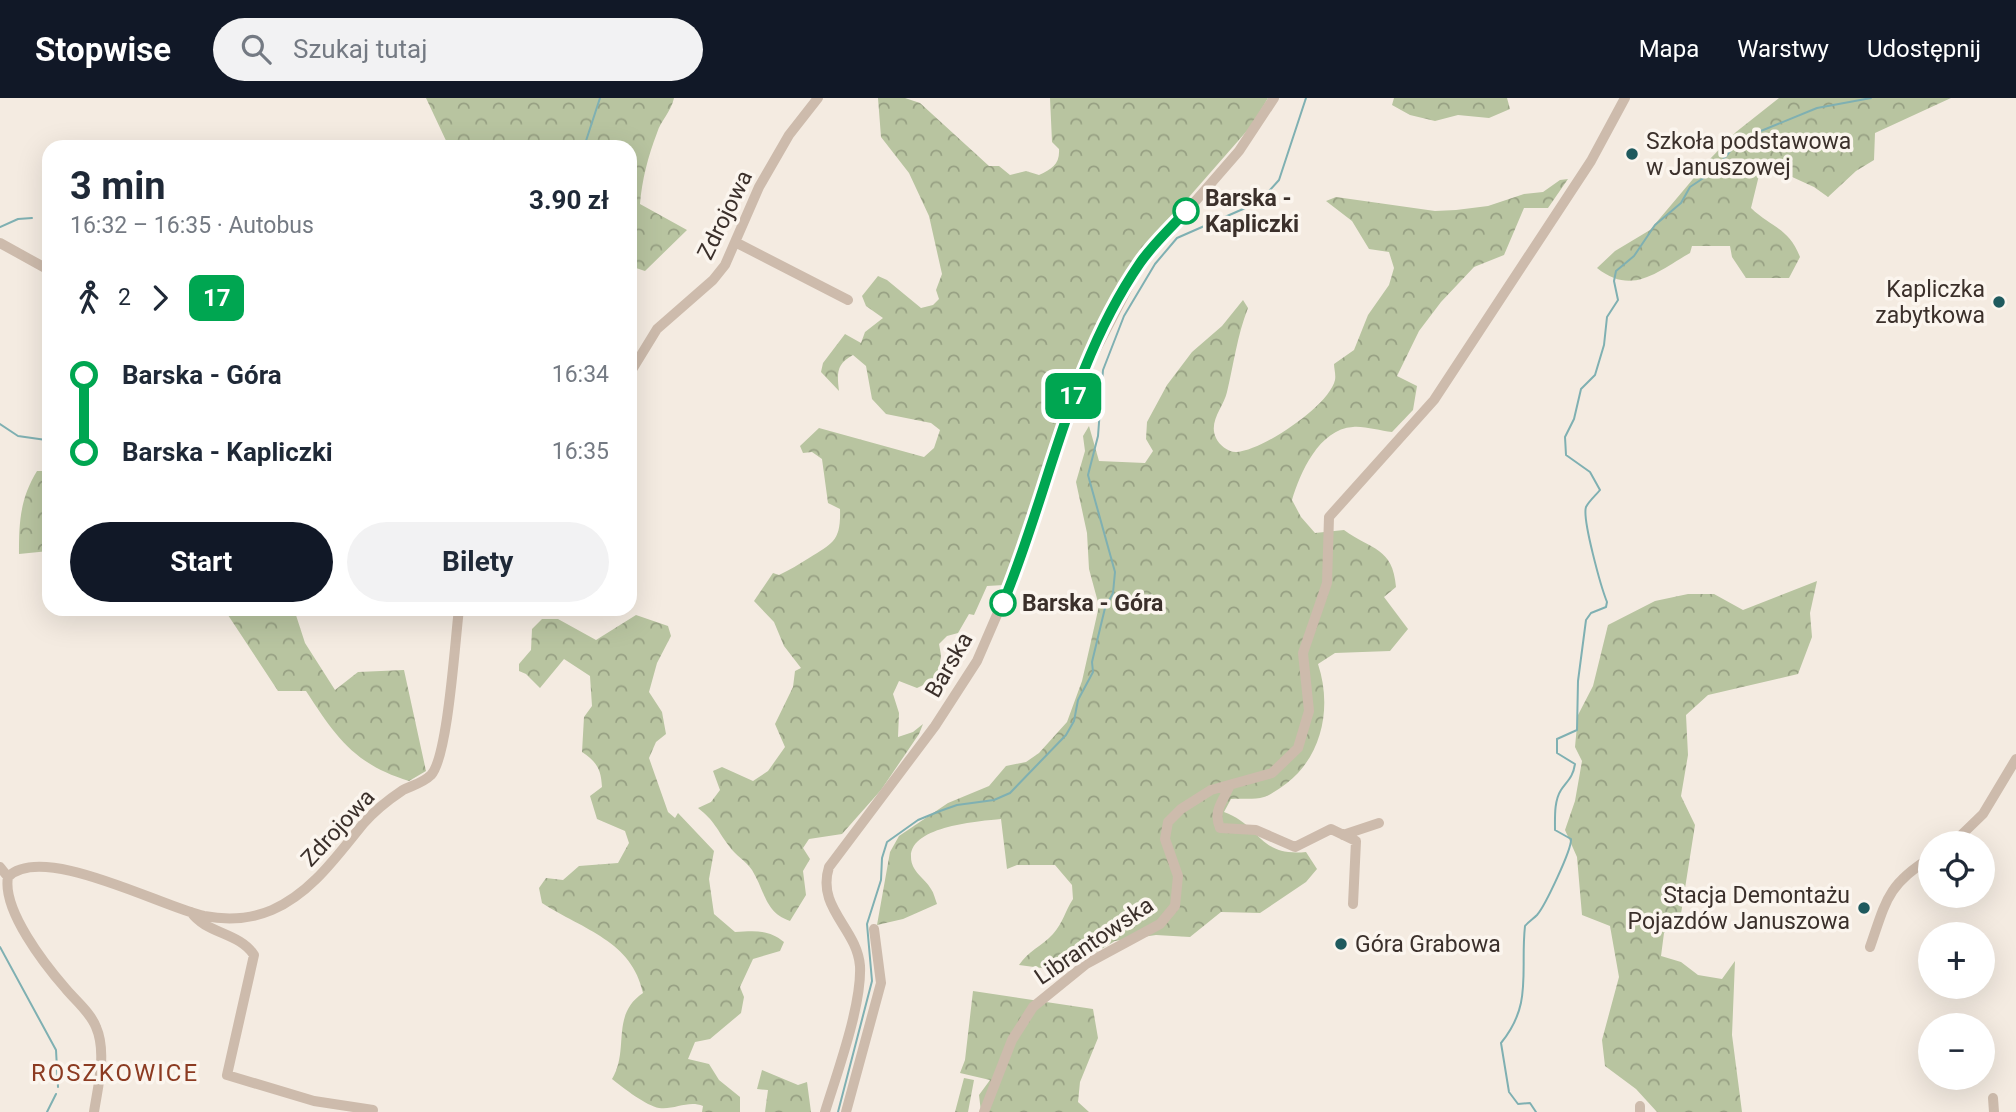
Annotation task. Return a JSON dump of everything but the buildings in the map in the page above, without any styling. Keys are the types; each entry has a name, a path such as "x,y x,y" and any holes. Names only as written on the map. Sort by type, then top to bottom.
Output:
{"street":[{"name":"Zdrojowa","path":"637,362 657,329 713,281 737,243 759,187 789,135 818,98"},
{"name":"Barska","path":"825,1112 856,996 860,971 857,954 828,899 825,886 829,867 935,726 977,661 1023,557 1073,394 1139,266 1239,151 1274,98"},
{"name":"Librantowska","path":"984,1112 1012,1040 1033,1007 1086,964 1168,916 1178,891 1175,863 1165,838 1168,822 1196,798 1272,773 1298,748 1309,711 1303,653 1327,583 1328,531 1334,508 1365,480 1434,400 1591,161 1625,98"},
{"path":"0,243 42,266"},
{"path":"737,243 848,300"},
{"name":"Zdrojowa","path":"8,877 28,867 54,868 92,877 191,912 239,918 261,914 284,904 306,891 383,803 431,774 438,765 444,738 458,616"},
{"path":"1968,831 1983,814 2016,759"},
{"path":"1229,787 1218,808 1216,818 1220,828 1256,830 1295,847 1331,829 1356,841 1353,904"},
{"path":"1343,835 1379,823"},
{"path":"1870,947 1885,905 1900,878 1918,866"},
{"path":"0,867 8,877 9,899 16,917 58,979 96,1026 101,1056 94,1112"},
{"name":"Zdrojowa","path":"191,912 198,923 243,943 254,955 227,1076 314,1101 373,1110"},
{"path":"846,1112 881,983 874,929"},
{"path":"1993,1098 1994,1112"}],"green space":[{"path":"426,98 674,98 651,150 640,204 687,230 645,271 637,268 637,140 446,140"},
{"path":"878,98 905,98 920,103 989,166 999,166 1010,175 1026,171 1039,175 1054,165 1059,154 1059,149 1052,142 1050,98 1268,98 1252,125 1140,253 1106,315 1068,397 1004,585 987,586 974,615 969,614 958,633 947,636 939,644 941,655 938,678 917,688 899,681 893,694 899,713 898,737 913,732 923,724 919,734 881,790 842,834 809,839 803,848 810,859 803,871 806,895 790,921 770,907 752,870 698,808 711,802 720,790 713,771 722,767 753,781 768,771 785,747 775,724 793,687 795,671 801,668 784,646 774,622 754,601 773,573 783,573 830,544 837,535 840,520 840,509 828,503 822,459 812,452 803,453 800,446 819,428 924,457 934,448 940,430 931,423 886,414 872,399 866,366 853,355 843,362 839,370 839,391 821,372 823,363 845,334 861,343 865,332 883,318 866,306 862,296 878,276 887,280 921,308 933,305 939,299 936,290 942,274 929,216 909,173 881,137"},
{"path":"1394,98 1507,98 1510,109 1489,118 1458,115 1435,121 1410,115 1392,105"},
{"path":"1779,98 1951,98 1875,133 1874,160 1856,171 1828,197 1814,187 1762,163 1751,208 1785,234 1796,247 1800,257 1789,278 1746,278 1732,257 1730,246 1692,246 1690,253 1655,273 1633,281 1610,276 1597,268 1615,251 1650,230 1736,132"},
{"path":"1568,179 1548,208 1524,208 1504,255 1474,267 1441,302 1419,331 1397,376 1417,386 1413,410 1392,432 1353,427 1330,435 1313,454 1296,489 1292,500 1301,517 1315,533 1344,530 1385,557 1394,574 1396,587 1384,597 1408,629 1390,651 1335,653 1318,664 1324,713 1316,744 1309,758 1299,772 1273,793 1260,798 1231,799 1224,812 1246,824 1261,839 1278,850 1306,852 1317,869 1306,882 1260,913 1221,912 1190,937 1156,935 1115,941 1064,971 1019,965 1056,930 1073,899 1072,885 1055,865 1017,865 1007,869 1001,819 991,820 948,827 922,838 914,847 912,862 932,891 937,904 903,919 877,925 890,852 899,836 948,803 989,786 1006,766 1026,762 1039,753 1067,722 1082,681 1099,606 1089,569 1087,533 1076,482 1085,451 1083,436 1089,426 1099,461 1145,463 1153,451 1146,439 1147,422 1167,385 1192,352 1222,326 1243,300 1248,308 1238,339 1227,392 1215,420 1214,432 1219,443 1231,451 1237,452 1262,444 1308,414 1330,390 1335,380 1334,364 1354,350 1368,315 1389,285 1394,268 1389,252 1369,249 1352,221 1326,201 1336,197 1435,211 1456,210 1488,206 1524,194 1543,192 1560,180"},
{"path":"37,471 42,471 42,552 19,554 22,511 31,481"},
{"path":"1817,581 1810,613 1812,637 1798,674 1708,695 1686,715 1688,755 1681,796 1695,825 1680,920 1664,933 1661,956 1681,962 1698,975 1722,979 1735,961 1732,1035 1742,1112 1657,1112 1636,1089 1605,1066 1602,1040 1619,977 1610,926 1582,915 1577,857 1565,830 1575,801 1582,761 1575,747 1578,715 1593,686 1608,625 1655,601 1688,594 1714,594 1743,610"},
{"path":"637,615 668,626 671,636 657,663 649,692 662,712 666,734 656,742 649,758 668,812 675,818 678,813 714,851 709,879 714,914 735,932 767,933 784,942 780,951 753,959 740,987 744,997 741,1013 710,1039 695,1042 688,1059 709,1064 719,1080 740,1097 740,1112 702,1112 703,1106 697,1104 671,1108 654,1107 612,1079 620,1056 623,1022 633,1002 643,993 637,975 617,949 604,939 542,903 539,888 546,878 563,880 579,866 618,863 629,843 625,831 597,819 590,796 602,787 597,766 582,752 584,717 592,706 590,676 564,659 540,688 519,671 519,664 531,650 532,629 542,619 558,619 596,640"},
{"path":"229,616 296,616 305,643 335,690 358,672 404,670 426,771 409,781 374,766 348,747 337,735 306,691 278,691"},
{"path":"973,991 1093,1009 1098,1038 1080,1082 1078,1102 1089,1112 981,1112 979,1095 990,1080 960,1073 965,1060"},
{"path":"762,1070 798,1085 807,1082 811,1112 765,1112 768,1090 757,1089"},
{"path":"964,1078 974,1080 968,1112 955,1112"}],"waterway":[{"path":"586,140 600,98"},
{"path":"838,1112 872,981 867,924 881,880 882,858 887,842 918,820 940,811 957,805 994,800 1010,793 1066,735 1074,721 1078,700 1093,672 1092,662 1105,608 1113,593 1115,572 1088,475 1098,436 1103,370 1124,316 1155,264 1177,238 1259,202 1279,180 1306,98"},
{"path":"1536,1112 1530,1103 1518,1104 1509,1092 1501,1043 1518,1015 1521,1001 1525,926 1537,915 1546,901 1570,845 1571,839 1555,830 1555,815 1559,794 1572,775 1575,764 1557,753 1557,739 1577,730 1578,681 1586,620 1591,613 1606,607 1607,602 1593,553 1586,514 1587,505 1600,490 1590,472 1566,455 1565,437 1574,419 1581,389 1595,375 1604,345 1607,317 1618,300 1614,281 1616,271 1634,256 1655,225 1681,203 1690,187 1714,171 1739,140 1817,108 1871,98"},
{"path":"0,227 18,219 32,218"},
{"path":"0,424 18,436 42,439"},
{"path":"0,947 56,1050 58,1087"},
{"path":"47,1112 56,1094"}],"bus line":[{"name":"17","path":"1003,603 1023,557 1073,394 1139,266 1186,211"}],"place":[{"name":"Szkoła podstawowa w Januszowej","path":"1632,154"},
{"name":"Barska - Kapliczki","path":"1186,211"},
{"name":"Kapliczka zabytkowa","path":"1999,302"},
{"name":"Barska - Góra","path":"1003,603"},
{"name":"Stacja Demontażu Pojazdów Januszowa","path":"1864,908"},
{"name":"Góra Grabowa","path":"1341,944"}],"district":[{"name":"ROSZKOWICE","path":"115,1073"}]}
